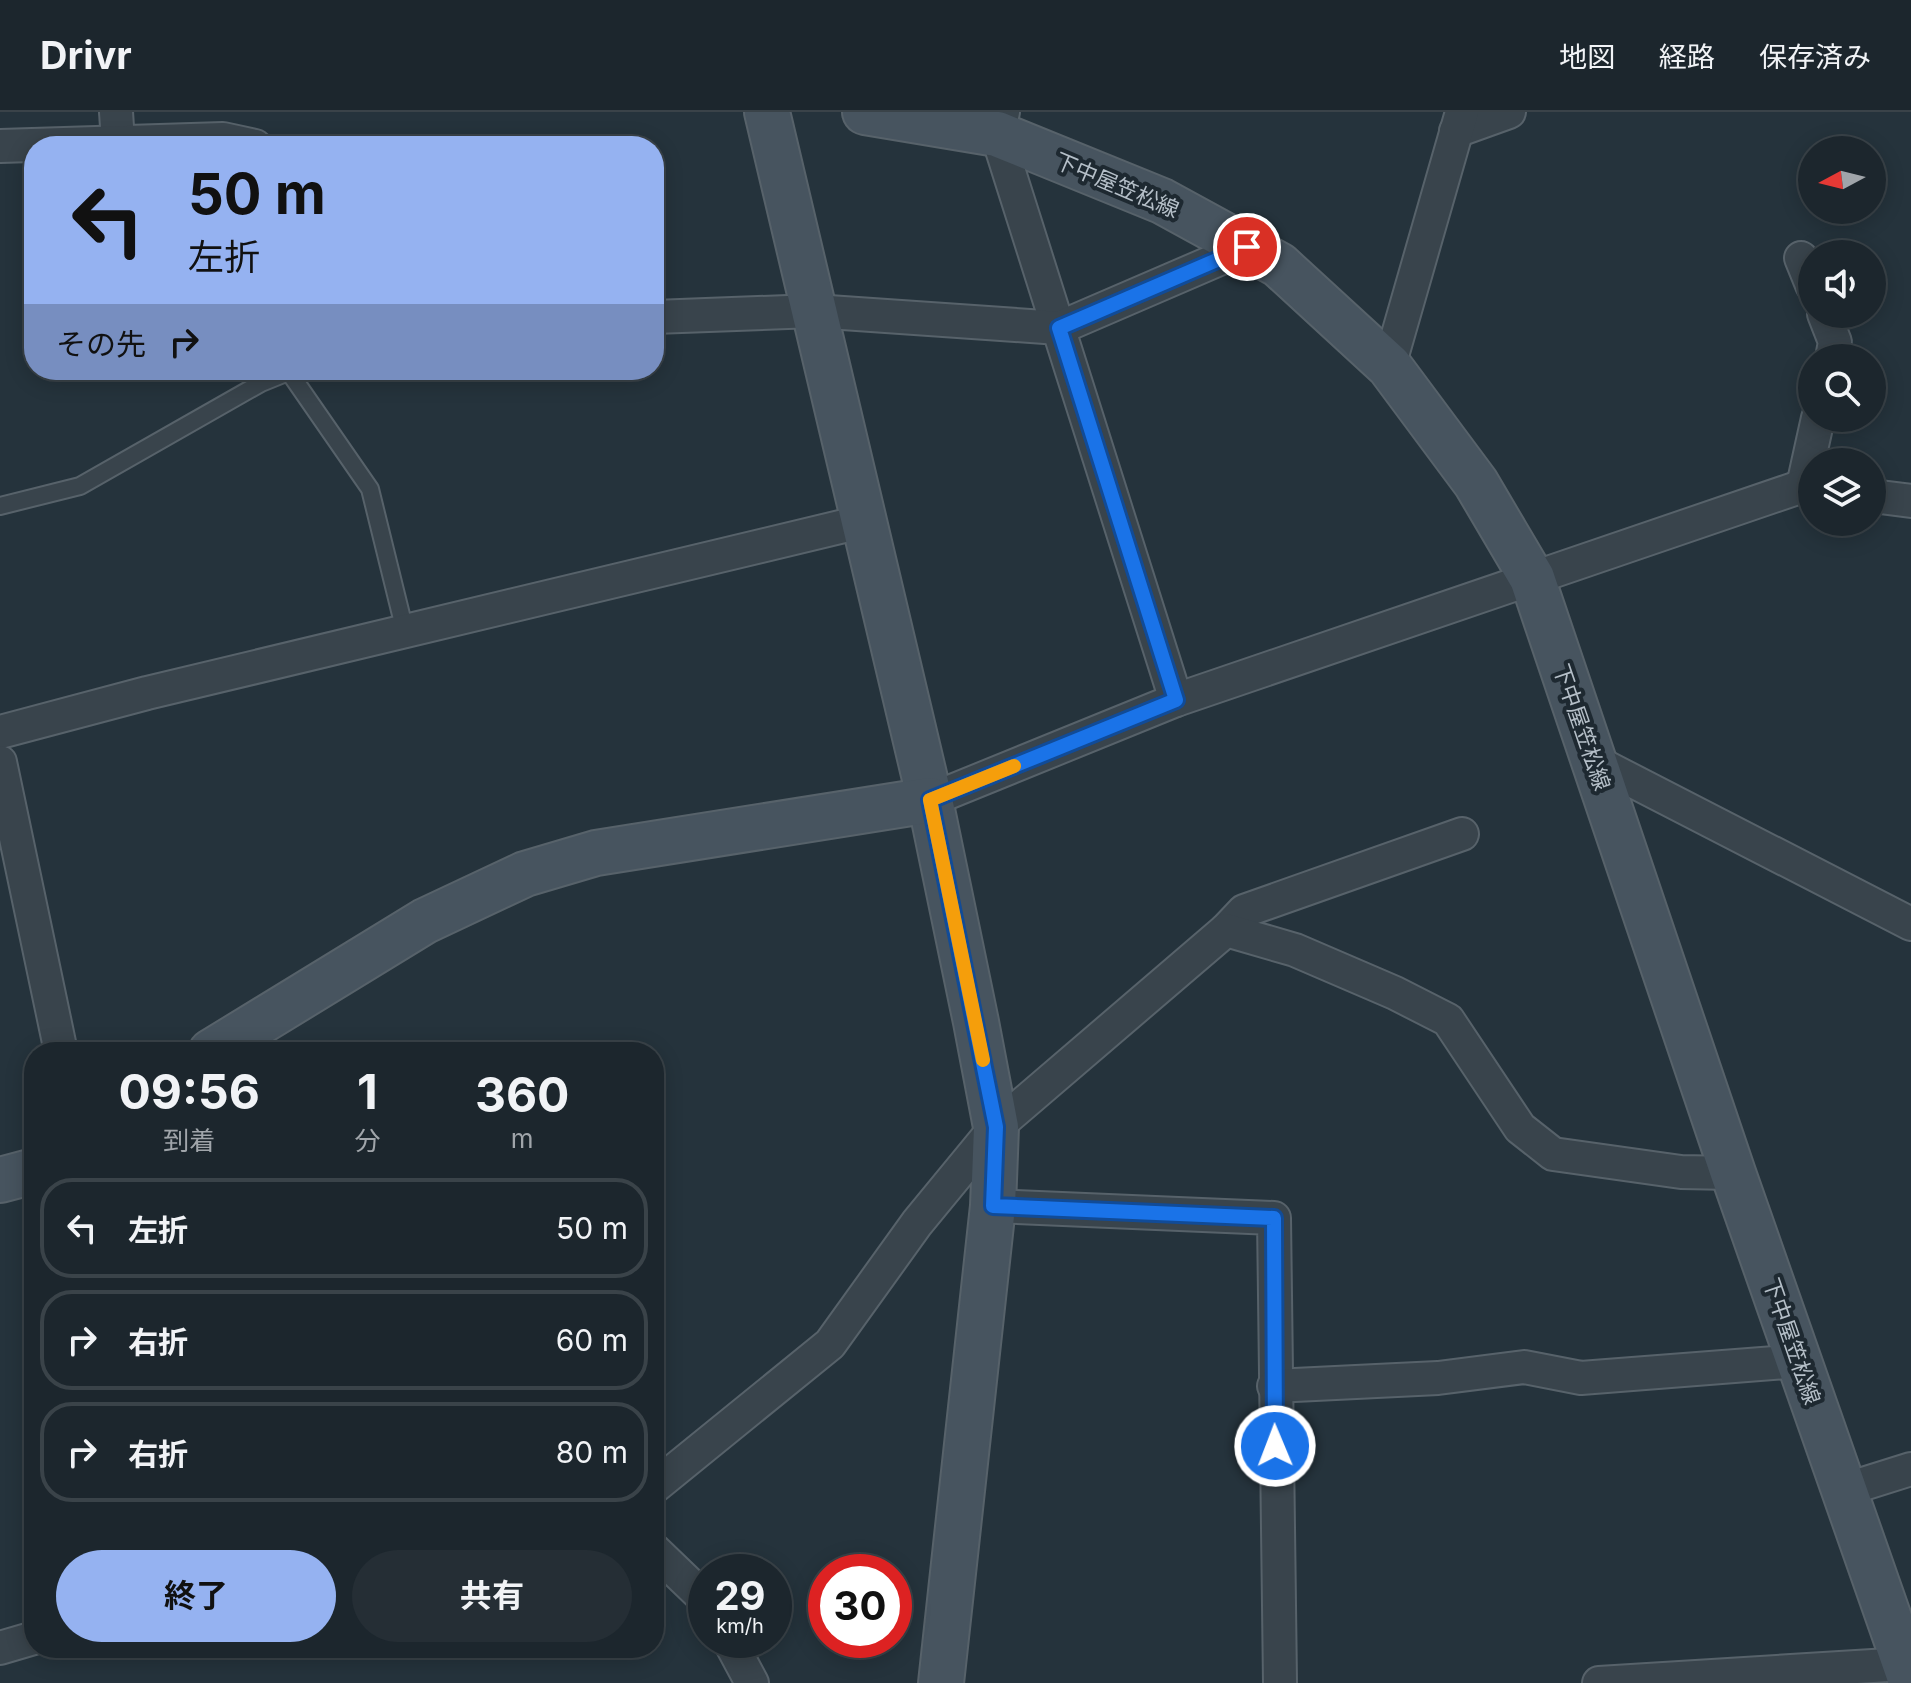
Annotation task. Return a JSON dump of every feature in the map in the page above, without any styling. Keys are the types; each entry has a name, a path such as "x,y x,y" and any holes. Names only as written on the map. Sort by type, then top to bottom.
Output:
{"street":[{"path":"767,112 930,800 996,1127 993,1206 941,1683"},
{"name":"下中屋笠松線","path":"865,112 1000,123 1162,201 1279,265 1389,366 1476,483 1532,578 1733,1173 1908,1672"},
{"path":"1389,366 1459,121 1509,112"},
{"path":"1000,123 1059,328 1176,700"},
{"path":"62,136 117,127 196,136"},
{"path":"0,146 24,142"},
{"path":"664,317 814,311 1059,328 1247,247"},
{"path":"227,1042 425,921 525,874 596,853 930,800 1176,700 1798,490"},
{"path":"1886,498 1911,501"},
{"path":"0,732 147,693 865,521"},
{"path":"1594,761 1911,924"},
{"path":"0,762 59,1042"},
{"path":"664,1479 830,1344 917,1223 996,1127 1226,930 1244,911 1462,834"},
{"path":"1226,930 1295,950 1395,993 1448,1020 1520,1128 1553,1154 1681,1172 1733,1173"},
{"path":"0,1180 24,1174"},
{"path":"993,1206 1274,1218 1280,1683"},
{"path":"1274,1386 1438,1378 1524,1367 1581,1378 1799,1361"},
{"path":"1844,1490 1911,1469"},
{"path":"664,1560 688,1583"},
{"path":"0,1648 24,1641"},
{"path":"739,1658 752,1683"},
{"path":"1599,1683 1908,1672"}],"lane":[{"path":"0,506 80,486 268,380"},
{"path":"297,380 370,489 405,631"}],"slow traffic":[{"path":"983,1060 930,800 1014,766"}],"route":[{"path":"1247,247 1059,328 1176,700 930,800 996,1127 993,1206 1274,1218 1275,1446"}]}
